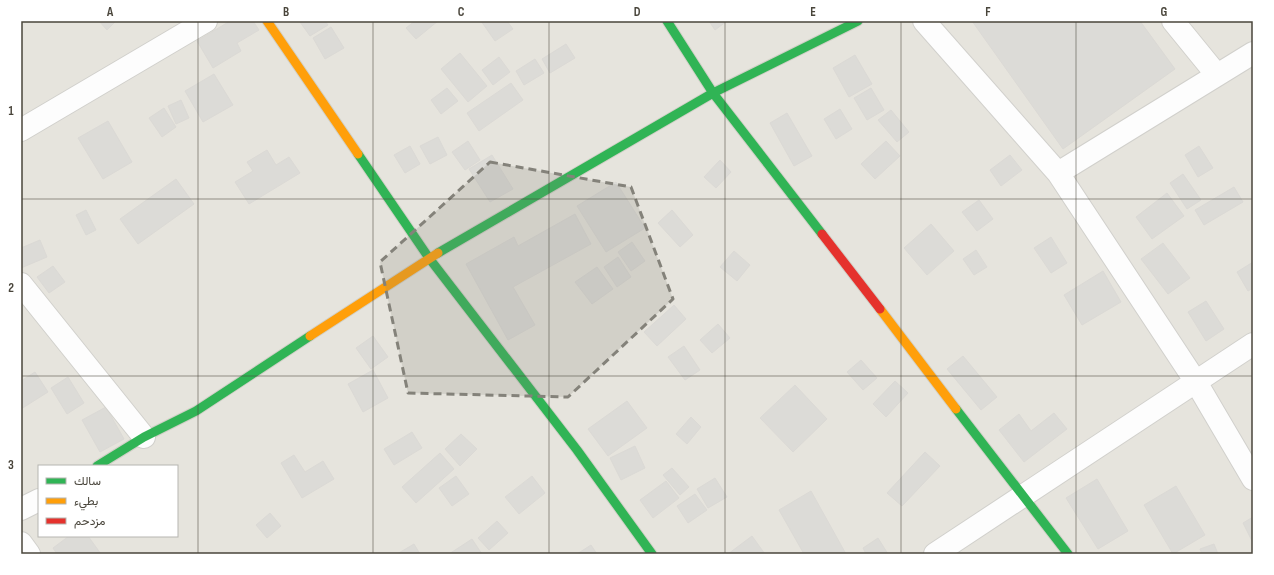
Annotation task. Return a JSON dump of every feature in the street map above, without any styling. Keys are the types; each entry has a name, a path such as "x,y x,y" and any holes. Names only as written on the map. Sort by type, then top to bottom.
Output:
{"street":[{"path":"21,130 206,21"},
{"path":"267,21 429,258 577,450 652,554"},
{"path":"667,21 712,93 1024,495 1068,554"},
{"path":"99,465 144,437 196,411 429,258 712,93 858,21"},
{"path":"924,21 1058,173 1196,382 1253,479"},
{"path":"1173,21 1217,75"},
{"path":"1058,173 1253,53"},
{"path":"21,284 144,437"},
{"path":"935,554 1253,344"},
{"path":"21,509 38,500"},
{"path":"21,543 29,554"}],"highlighted area":[{"path":"490,162 631,187 673,299 568,397 408,393 380,262"}],"shaded area":[{"path":"21,21 1253,21 1253,554 21,554"}],"building":[{"path":"99,21 116,21 107,30"},
{"path":"230,21 253,21 259,30 237,43 241,51 213,68 197,41"},
{"path":"325,21 328,25 310,36 300,22"},
{"path":"415,21 438,21 416,39 406,28"},
{"path":"481,21 507,21 513,29 495,41"},
{"path":"709,21 727,21 715,30"},
{"path":"972,21 1140,21 1175,69 1063,149"},
{"path":"331,27 344,48 325,59 313,38"},
{"path":"566,44 575,58 550,73 542,59"},
{"path":"460,53 487,86 468,102 441,69"},
{"path":"855,55 872,84 849,97 833,68"},
{"path":"499,57 510,72 493,85 482,70"},
{"path":"535,59 544,73 524,85 516,71"},
{"path":"214,74 233,105 203,122 185,91"},
{"path":"511,83 523,100 479,131 467,113"},
{"path":"447,88 458,101 441,114 431,100"},
{"path":"871,88 884,110 867,120 854,98"},
{"path":"181,100 189,118 176,124 168,106"},
{"path":"164,108 176,127 162,137 149,118"},
{"path":"840,109 852,129 836,139 824,119"},
{"path":"891,110 909,132 897,142 878,120"},
{"path":"787,113 812,156 794,166 770,123"},
{"path":"108,121 132,162 103,179 78,138"},
{"path":"438,137 447,155 430,164 420,146"},
{"path":"468,141 480,160 465,170 452,152"},
{"path":"886,141 900,156 875,179 861,164"},
{"path":"410,146 420,164 405,173 394,155"},
{"path":"1199,146 1213,168 1198,177 1185,155"},
{"path":"267,150 276,165 289,157 300,173 249,204 235,182 253,171 247,162"},
{"path":"492,155 513,189 490,202 469,169"},
{"path":"1010,155 1022,170 1001,186 990,170"},
{"path":"720,160 731,172 716,188 704,177"},
{"path":"1183,174 1201,200 1187,209 1170,183"},
{"path":"176,179 194,204 138,244 120,219"},
{"path":"616,182 645,228 606,252 577,206"},
{"path":"1234,187 1243,202 1204,225 1195,210"},
{"path":"1167,193 1184,216 1152,239 1136,217"},
{"path":"979,200 993,219 977,231 962,212"},
{"path":"86,210 96,230 86,235 76,215"},
{"path":"672,210 693,235 680,247 658,223"},
{"path":"575,214 591,244 513,287 535,325 508,340 466,264 514,237 518,246"},
{"path":"931,224 954,251 927,275 904,248"},
{"path":"1051,237 1067,263 1051,273 1034,248"},
{"path":"40,240 47,257 21,268 21,248"},
{"path":"632,242 645,261 631,271 618,252"},
{"path":"1163,243 1190,278 1168,294 1141,259"},
{"path":"976,250 987,267 974,275 963,259"},
{"path":"734,251 750,265 737,281 720,267"},
{"path":"618,257 631,277 617,287 604,267"},
{"path":"1253,262 1253,288 1248,291 1237,272"},
{"path":"53,266 65,282 49,293 37,277"},
{"path":"597,267 613,289 592,304 575,282"},
{"path":"1103,271 1121,302 1082,325 1064,295"},
{"path":"1206,301 1224,329 1206,341 1188,312"},
{"path":"674,305 686,319 657,346 644,332"},
{"path":"718,324 730,338 712,353 700,340"},
{"path":"373,336 388,357 371,369 356,348"},
{"path":"684,346 700,370 685,380 668,357"},
{"path":"963,356 997,397 981,410 947,369"},
{"path":"861,360 877,378 863,390 847,372"},
{"path":"373,370 388,398 363,412 348,384"},
{"path":"35,372 48,392 21,409 21,381"},
{"path":"68,377 84,403 67,414 51,388"},
{"path":"895,381 908,393 886,417 873,404"},
{"path":"795,385 827,419 793,452 760,418"},
{"path":"627,401 647,428 608,456 588,429"},
{"path":"106,407 124,439 100,452 82,420"},
{"path":"1054,413 1067,429 1024,462 999,430 1019,414 1031,431"},
{"path":"691,417 701,427 687,444 676,434"},
{"path":"412,432 422,448 394,465 384,449"},
{"path":"461,434 477,449 460,466 445,449"},
{"path":"635,446 645,468 621,480 610,458"},
{"path":"925,452 940,466 902,506 887,493"},
{"path":"440,453 454,469 416,503 402,487"},
{"path":"294,455 305,472 323,461 334,479 302,498 281,463"},
{"path":"672,468 689,487 680,495 663,475"},
{"path":"456,476 469,494 452,506 439,488"},
{"path":"532,476 545,493 519,514 505,497"},
{"path":"715,478 727,497 708,508 697,489"},
{"path":"1097,479 1128,531 1098,549 1066,498"},
{"path":"666,481 679,498 653,518 640,500"},
{"path":"1176,486 1205,535 1173,554 1144,505"},
{"path":"811,491 846,554 804,554 779,510"},
{"path":"695,494 707,510 688,523 677,506"},
{"path":"270,513 281,526 267,538 256,525"},
{"path":"1253,517 1253,543 1243,523"},
{"path":"497,521 508,533 489,550 478,538"},
{"path":"752,536 765,554 728,554"},
{"path":"68,537 89,537 101,554 57,554 53,548"},
{"path":"878,538 888,554 866,554 863,548"},
{"path":"472,539 482,554 449,554"},
{"path":"414,544 420,554 397,554"},
{"path":"1214,544 1218,554 1202,554 1200,549"},
{"path":"591,545 597,554 577,554"}],"traffic: fast":[{"path":"667,21 713,93 822,234"},
{"path":"438,253 713,93 858,21"},
{"path":"358,154 429,258 577,450 652,554"},
{"path":"99,465 144,437 196,411 310,336"},
{"path":"956,409 1068,554"}],"traffic: slow":[{"path":"267,21 358,154"},
{"path":"310,336 438,253"},
{"path":"880,309 956,409"}],"traffic: jam":[{"path":"822,234 880,309"}]}
